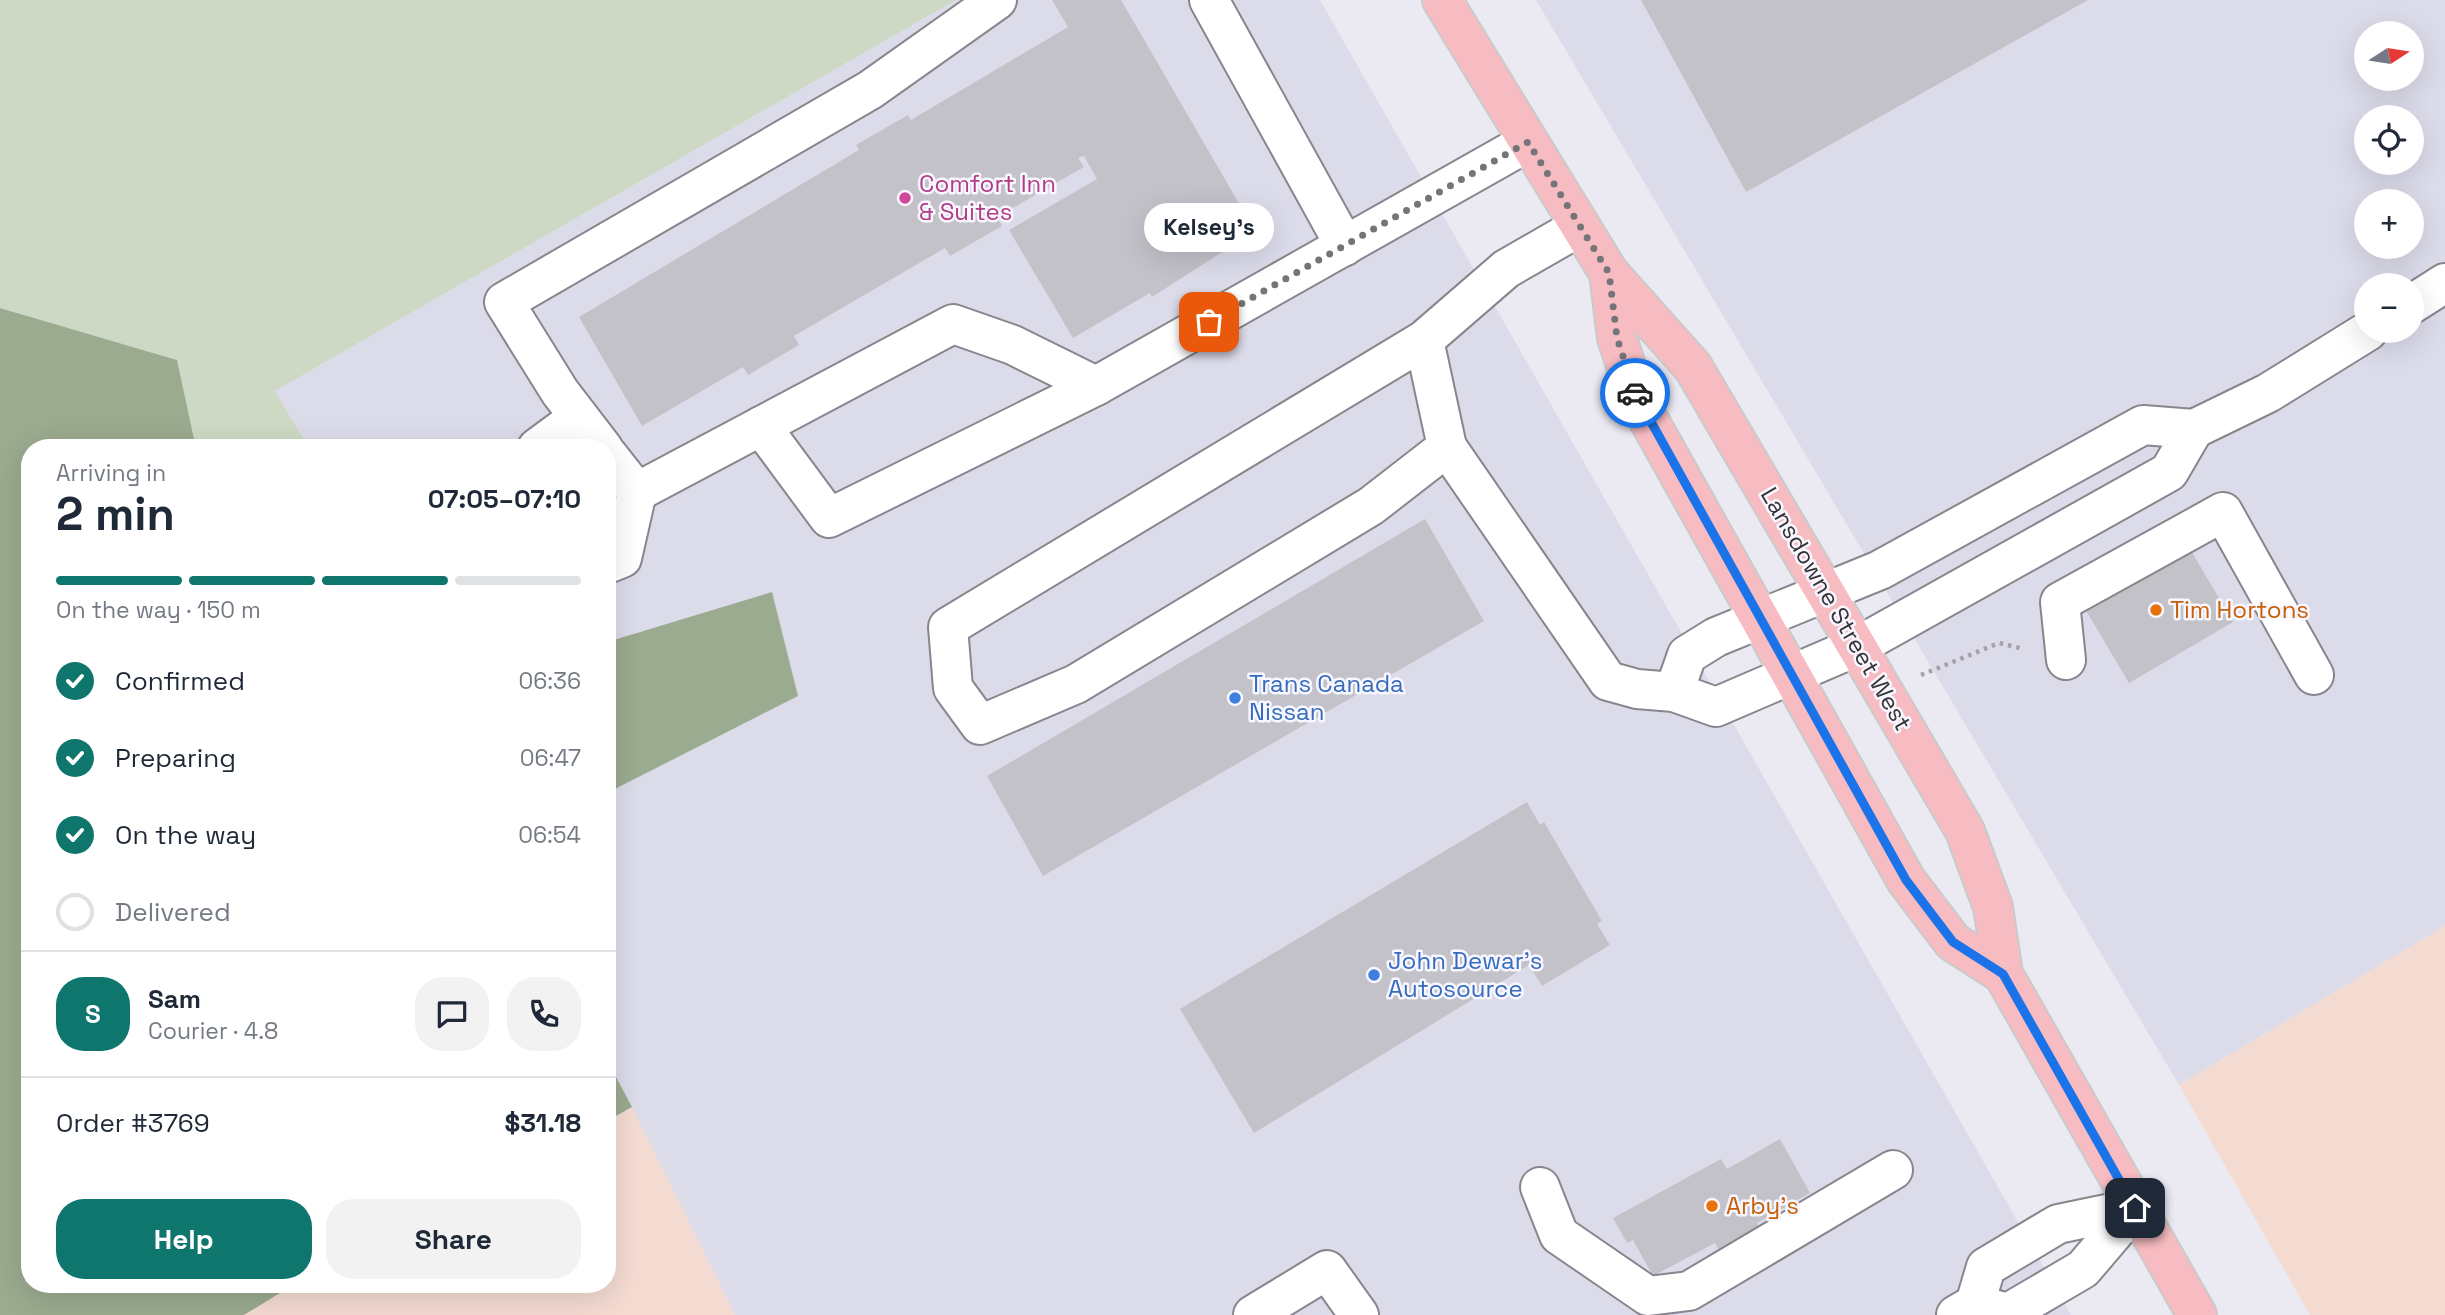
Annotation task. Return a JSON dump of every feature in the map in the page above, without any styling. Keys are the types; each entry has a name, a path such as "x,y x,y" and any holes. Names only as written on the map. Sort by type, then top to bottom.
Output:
{"main road":[{"name":"Lansdowne Street West","path":"1442,0 1609,273 1693,367 1965,831 1993,906 2003,974 2197,1315"},
{"name":"Lansdowne Street West","path":"1609,273 1617,338 1637,399 1906,880 1953,942 2003,974"}],"lane":[{"path":"596,439 504,302 870,90 997,0"},
{"path":"1209,0 1345,246"},
{"path":"761,426 829,519 1096,386 1528,142"},
{"path":"1447,447 1371,506 1076,684 980,725 953,688 948,627 1424,340 1506,269 1579,227"},
{"path":"2424,297 2445,284"},
{"path":"636,492 953,324 1013,345 1096,386"},
{"path":"1424,340 1447,447 1608,681 1637,690 1674,692 1716,707 1858,646 2169,472 2194,429"},
{"path":"1674,692 1687,655 1716,637 1886,567 2143,425 2194,429 2268,393 2354,340"},
{"path":"549,439 579,417"},
{"path":"616,466 636,492 622,558 616,560"},
{"path":"2066,660 2060,602 2223,512 2314,675"},
{"path":"1540,1186 1559,1235 1647,1296 1689,1291 1894,1170"},
{"path":"2135,1208 2083,1269 2008,1313 1965,1309 1986,1267 2058,1224 2135,1208"},
{"path":"1253,1315 1327,1270 1359,1315"}],"shaded area":[{"path":"956,0 1320,0 2071,1315 735,1315 616,1078 616,788 797,696 772,593 616,639 616,439 304,439 275,391"},
{"path":"1536,0 2445,0 2445,926 2179,1085"},
{"path":"2445,926 2445,1315 2310,1315 2179,1085"},
{"path":"632,1107 735,1315 244,1315 280,1293 616,1293 616,1116"}],"green space":[{"path":"0,0 956,0 275,391 304,439 194,439 177,360 0,308"},
{"path":"0,308 177,360 194,439 21,439 21,1293 280,1293 244,1315 0,1315"},
{"path":"772,592 798,696 616,788 616,639"},
{"path":"616,1077 632,1107 616,1116"}],"building":[{"name":"Comfort Inn & Suites","path":"1052,0 1121,0 1255,231 1152,297 1150,293 1073,338 1009,230 1097,179 1084,156 1078,158 1084,167 997,217 1002,226 950,256 945,248 794,336 799,345 748,375 743,367 642,426 579,317 859,150 856,145 908,115 911,120 1068,27"},
{"path":"1641,0 2088,0 1746,192"},
{"name":"Trans Canada Nissan","path":"1425,519 1484,621 1043,876 987,776"},
{"name":"Tim Hortons","path":"2183,537 2233,622 2129,683 2078,597"},
{"name":"John Dewar's Autosource","path":"1527,802 1540,825 1544,822 1602,921 1597,924 1610,945 1542,986 1529,965 1254,1133 1180,1009"},
{"name":"Arby's","path":"1780,1139 1810,1193 1757,1223 1764,1236 1723,1258 1715,1243 1653,1276 1633,1240 1627,1243 1613,1218 1721,1159 1727,1169"}],"way so far":[{"path":"1209,322 1528,142 1609,273 1617,338 1635,393"}],"place":[{"name":"Comfort Inn & Suites","path":"905,198"},
{"name":"Kelsey's","path":"1209,322"},
{"name":"Tim Hortons","path":"2156,610"},
{"name":"Trans Canada Nissan","path":"1235,698"},
{"name":"John Dewar's Autosource","path":"1374,975"},
{"name":"Arby's","path":"1712,1206"}],"route":[{"path":"1635,393 1906,880 1953,942 2003,974 2135,1208"}]}
